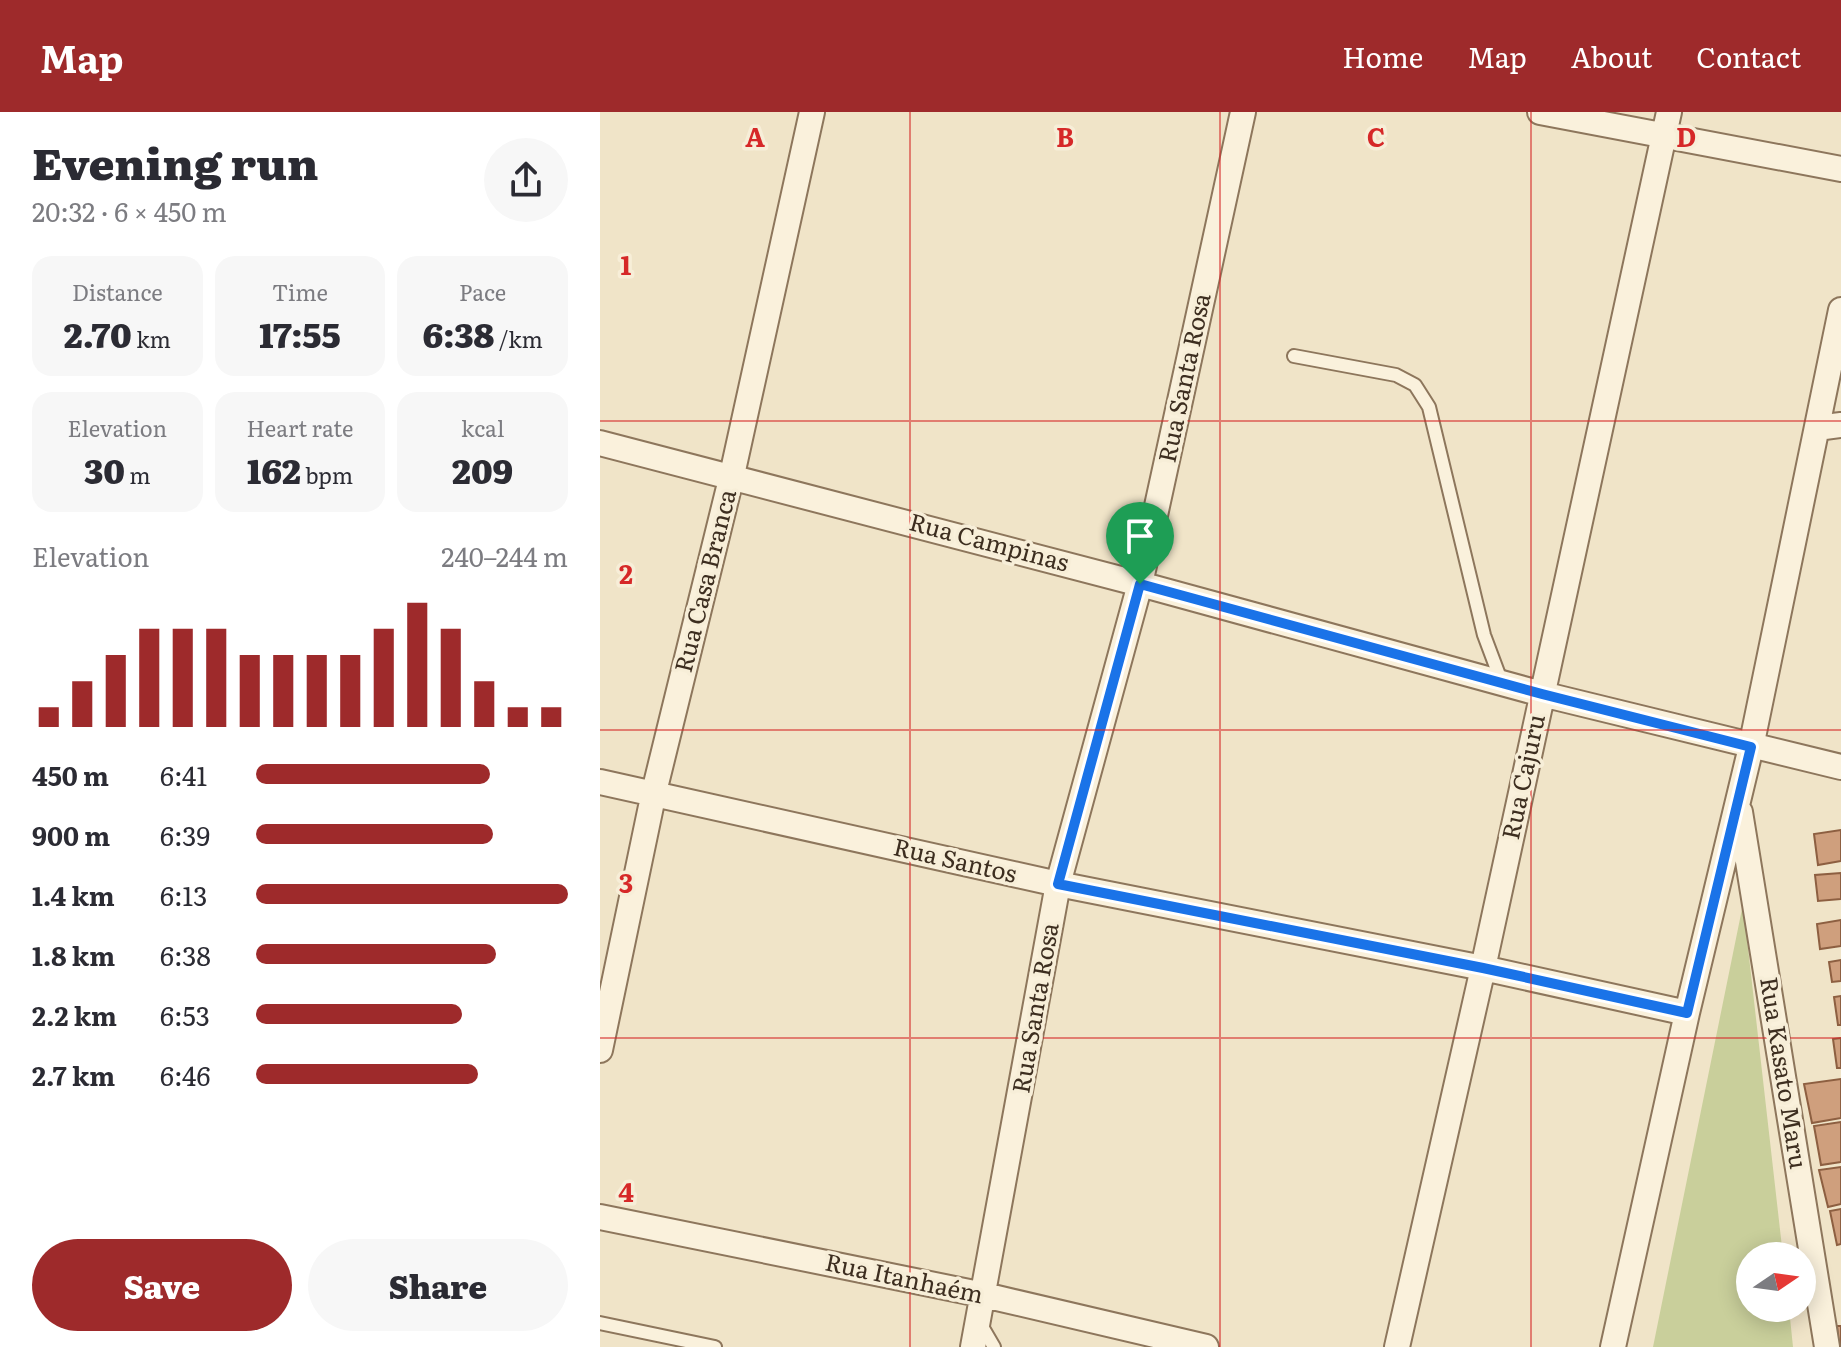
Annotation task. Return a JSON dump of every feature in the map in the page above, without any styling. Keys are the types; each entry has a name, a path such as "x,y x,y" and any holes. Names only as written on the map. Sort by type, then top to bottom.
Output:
{"street":[{"name":"Rua Casa Branca","path":"600,1050 654,792 732,475 812,112"},
{"name":"Rua Santa Rosa","path":"973,1347 1058,884 1140,584 1243,112"},
{"path":"1540,112 1667,124 1841,169"},
{"name":"Rua Cajuru","path":"1397,1347 1667,124"},
{"path":"1613,1347 1687,1013 1829,427 1841,310"},
{"name":"Rua Campinas","path":"600,443 732,475 1542,694 1841,767"},
{"name":"Rua Santos","path":"600,782 1058,884 1483,968 1687,1013"},
{"name":"Rua Kasato Maru","path":"1738,800 1827,1347"},
{"name":"Rua Itanhaém","path":"600,1217 984,1295 1206,1347"}],"lane":[{"path":"1294,356 1396,375 1415,385 1429,407 1484,635 1502,683"},
{"path":"978,1320 994,1347"},
{"path":"600,1323 715,1347"}],"green space":[{"path":"1743,904 1781,1242 1736,1242 1736,1322 1790,1322 1793,1347 1653,1347"}],"building":[{"path":"1841,830 1841,861 1818,865 1814,834"},
{"path":"1841,873 1841,899 1818,901 1815,875"},
{"path":"1841,920 1841,946 1820,949 1817,924"},
{"path":"1841,960 1841,981 1832,982 1829,962"},
{"path":"1841,996 1841,1025 1838,1025 1834,997"},
{"path":"1841,1038 1841,1068 1837,1068 1833,1039"},
{"path":"1841,1079 1841,1118 1812,1123 1804,1084"},
{"path":"1841,1122 1841,1162 1821,1165 1814,1126"},
{"path":"1841,1167 1841,1204 1828,1207 1819,1170"},
{"path":"1841,1209 1841,1244 1837,1245 1830,1211"},
{"path":"1837,1326 1841,1326 1841,1347 1839,1347"}],"route":[{"path":"1140,584 1542,694 1751,747 1687,1013 1483,968 1058,884 1140,584"}]}
